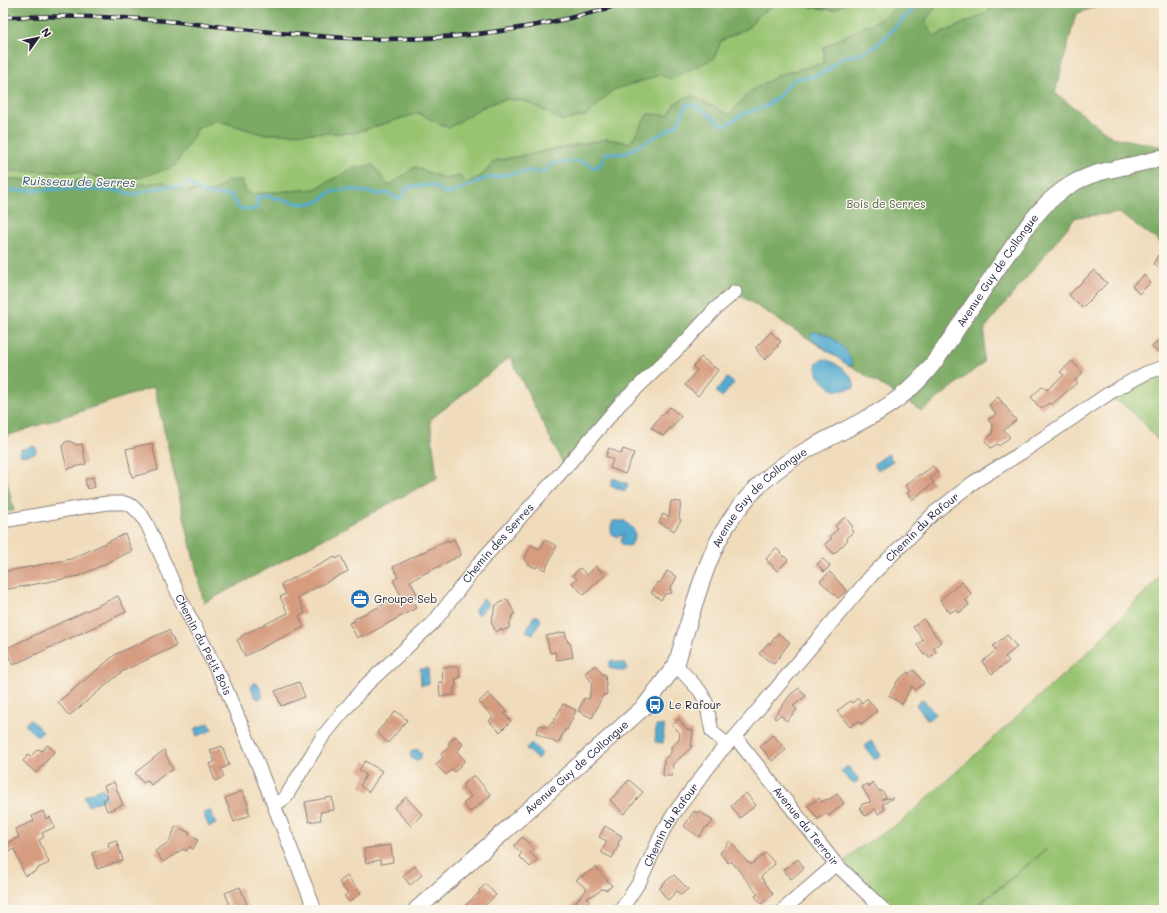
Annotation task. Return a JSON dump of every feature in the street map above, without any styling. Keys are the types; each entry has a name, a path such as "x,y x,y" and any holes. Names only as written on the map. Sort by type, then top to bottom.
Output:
{"main road":[{"name":"Avenue Guy de Collongue","path":"417,910 644,707 666,680 676,665 710,558 732,518 756,488 783,464 808,449 884,409 916,383 950,339 1030,222 1050,199 1072,184 1085,178 1164,157"}],"street":[{"name":"Chemin des Serres","path":"275,805 285,798 323,736 364,687 434,622 480,562 565,468 620,404 686,341 715,309 735,292"},
{"name":"Chemin du Rafour","path":"621,910 640,881 662,833 675,812 731,740 871,576 934,513 974,482 1021,453 1111,392 1146,373 1164,367"},
{"name":"Chemin du Petit Bois","path":"3,521 107,503 124,503 132,506 137,511 147,524 181,600 223,682 252,746 316,910"},
{"path":"676,665 700,691 706,702 712,732 731,740"},
{"name":"Avenue du Terroir","path":"731,740 836,864 884,910"},
{"path":"783,910 836,864"}],"green space":[{"path":"3,3 778,3 757,16 749,27 721,41 714,58 670,79 661,75 613,90 587,115 563,121 528,102 505,99 484,106 449,128 418,113 354,133 262,134 216,120 197,129 175,166 143,177 107,181 84,172 3,171"},
{"path":"778,3 834,10 846,3 899,3 886,16 824,47 824,63 781,74 749,92 730,115 648,114 630,143 607,139 494,161 483,175 466,184 460,176 446,179 415,167 389,186 353,168 315,189 247,194 241,180 227,181 214,192 177,190 164,182 105,188 79,181 3,179 3,171 84,172 107,181 175,166 197,129 216,120 262,134 354,133 418,113 449,128 486,106 506,100 517,100 528,102 563,121 587,115 613,90 714,58 721,41 749,27 757,16"},
{"path":"783,3 846,3 834,10"},
{"name":"Bois de Serres","path":"899,3 939,3 925,21 934,37 984,14 1000,3 1104,3 1076,14 1055,93 1112,137 1164,147 1164,245 1119,213 1076,217 985,328 983,363 922,411 735,292 565,468 510,357 430,420 437,478 204,603 154,387 3,437 3,179 79,181 105,188 164,182 177,190 214,192 227,181 241,180 248,194 315,189 353,168 373,165 389,186 415,167 445,179 460,176 466,183 483,175 494,161 607,139 630,143 648,114 669,115 674,104 691,95 730,115 749,92 781,74 824,63 824,47 886,16"},
{"path":"939,3 1000,3 984,14 933,37 925,21"},
{"path":"1164,371 1164,448 1145,424 1122,403 1104,397"},
{"path":"3,464 14,511 3,512"},
{"path":"1164,572 1164,910 973,910 1047,849 971,910 893,910 842,864 856,850 900,823 1087,653"}],"water":[{"path":"812,332 822,333 834,339 849,355 852,365 849,366 814,341 810,335"},
{"path":"824,359 844,370 852,379 854,388 837,391 832,389 818,376 816,369 817,362"},
{"path":"727,378 734,383 722,397 716,392"},
{"path":"33,446 37,449 35,453 23,456 19,454 20,450"},
{"path":"888,454 893,461 878,470 874,464"},
{"path":"613,478 628,484 625,491 610,485"},
{"path":"613,521 625,521 633,529 635,537 631,545 625,546 620,542 624,535 617,537 611,533"},
{"path":"483,599 489,604 480,614 476,614 475,609"},
{"path":"534,616 538,616 541,620 533,634 526,631"},
{"path":"611,660 626,664 627,669 624,671 609,668"},
{"path":"428,668 429,684 421,685 420,669"},
{"path":"253,683 258,684 263,695 259,699 255,697 251,687"},
{"path":"923,699 935,714 928,720 916,705"},
{"path":"30,719 43,732 37,737 25,725"},
{"path":"209,723 212,730 197,736 194,729"},
{"path":"663,725 665,728 663,743 655,742 656,726"},
{"path":"871,741 881,755 875,760 864,746"},
{"path":"531,743 542,753 537,759 526,749"},
{"path":"416,749 420,751 422,755 420,759 416,761 412,759 410,755 412,751"},
{"path":"847,766 858,778 857,782 852,783 841,772"},
{"path":"103,788 107,798 88,806 84,796"},
{"path":"210,810 216,824 209,827 203,813"}],"building":[{"path":"1158,255 1164,259 1164,271 1153,264"},
{"path":"1094,270 1107,283 1082,308 1069,295"},
{"path":"1144,275 1150,283 1139,294 1132,286"},
{"path":"771,332 781,342 765,360 758,352 756,347"},
{"path":"1158,340 1164,346 1159,353 1152,347"},
{"path":"701,357 718,370 698,396 685,385 697,370 693,367"},
{"path":"1072,361 1083,373 1075,380 1077,383 1051,405 1049,403 1041,409 1031,397 1043,386 1047,390 1064,375 1060,372"},
{"path":"998,397 1016,420 1004,430 1010,437 999,446 997,444 991,448 985,441 992,434 993,426 988,420 996,414 989,405"},
{"path":"670,407 681,416 671,429 670,428 663,436 651,428 661,415 662,416"},
{"path":"70,441 76,445 82,444 86,464 67,469 62,447 65,442"},
{"path":"152,443 158,470 132,477 126,449"},
{"path":"609,448 621,454 623,449 634,453 625,474 610,468 613,460 606,456"},
{"path":"933,466 938,473 930,479 934,483 912,500 907,493 910,491 905,485"},
{"path":"93,477 95,487 87,489 85,479"},
{"path":"671,501 681,502 679,518 681,520 674,531 659,522 663,514 669,517"},
{"path":"845,517 853,527 851,529 853,532 846,538 848,540 834,554 825,544 832,538 830,536 838,529 835,526"},
{"path":"125,534 132,551 79,576 3,590 3,572 71,559"},
{"path":"454,539 461,555 410,581 418,596 412,600 416,608 363,637 362,635 357,638 349,623 355,621 354,619 401,596 393,580 398,577 393,567 448,540 448,542"},
{"path":"545,540 557,546 545,570 537,566 536,568 527,564 527,561 524,560 531,545 540,549"},
{"path":"776,548 788,560 777,571 766,559"},
{"path":"341,556 348,571 298,597 305,613 299,616 304,627 245,656 237,640 242,637 241,636 288,613 280,597 286,594 281,584 335,557 336,559"},
{"path":"823,559 830,566 824,572 817,564"},
{"path":"596,566 605,575 584,595 572,583 577,579 573,575 580,568 587,575"},
{"path":"667,571 677,577 670,589 672,593 665,594 661,600 651,593 658,582 660,583"},
{"path":"830,572 847,591 838,598 820,581"},
{"path":"962,582 972,595 966,600 969,605 959,613 956,609 950,613 940,600"},
{"path":"118,596 126,612 13,665 5,649"},
{"path":"507,599 515,614 512,615 509,628 502,631 501,629 496,632 491,622 496,605"},
{"path":"923,619 941,642 933,648 936,652 929,658 926,654 924,655 917,645 923,640 913,627"},
{"path":"169,630 176,646 123,671 69,716 58,702 116,654"},
{"path":"565,632 568,643 570,642 573,657 557,660 555,652 550,653 546,636"},
{"path":"778,633 790,642 774,664 759,654 768,643 770,644"},
{"path":"1007,635 1017,647 1005,657 1009,661 992,674 982,662 996,650 993,646"},
{"path":"595,665 603,675 605,674 607,694 603,695 592,718 578,711 584,698 589,699 591,689 592,683 585,673"},
{"path":"442,667 459,667 460,678 455,679 456,686 454,687 454,695 440,696 439,682 443,682"},
{"path":"914,670 924,683 915,690 912,686 902,704 889,696 898,680 908,672 909,674"},
{"path":"299,682 305,697 281,706 275,691"},
{"path":"799,688 806,696 793,706 797,709 787,721 780,715 775,719 774,717 791,694"},
{"path":"488,693 507,712 504,714 511,721 500,732 489,721 493,717 479,702"},
{"path":"858,698 862,703 867,698 877,711 861,724 858,721 850,727 837,711 850,701 852,703"},
{"path":"563,704 576,710 567,730 565,729 558,744 536,733 540,725 548,728 551,722 553,723"},
{"path":"396,711 407,720 388,743 377,732"},
{"path":"679,719 687,730 693,730 691,748 673,764 672,776 663,776 664,759 671,753 671,747 679,740 680,733 672,725"},
{"path":"773,735 786,750 772,761 760,746"},
{"path":"455,736 463,744 457,752 465,760 455,772 452,769 446,775 436,765 443,757 441,754 450,746 448,744"},
{"path":"47,745 55,751 36,773 23,761 28,755 30,757 38,749 42,751"},
{"path":"222,746 229,765 221,769 224,777 215,781 209,764 215,762 210,750"},
{"path":"164,750 173,770 166,773 151,785 147,780 143,783 135,773"},
{"path":"365,761 382,771 369,792 360,786 366,775 359,770"},
{"path":"474,775 491,795 470,812 463,804 471,796 463,788 463,784"},
{"path":"629,780 643,792 624,814 610,800"},
{"path":"114,782 123,805 107,811 103,800 108,797 104,786"},
{"path":"872,782 886,797 882,799 893,798 882,805 885,809 878,814 875,809 865,816 860,808 862,804 871,802 862,787 867,784 869,787"},
{"path":"242,791 249,807 247,808 250,815 234,822 225,798"},
{"path":"746,793 756,805 740,818 731,806"},
{"path":"837,794 844,803 829,816 826,813 818,819 808,806 819,798 822,802"},
{"path":"332,797 334,810 320,812 321,820 309,822 305,802"},
{"path":"406,797 422,814 411,826 394,808"},
{"path":"43,811 46,819 50,817 55,827 42,833 44,837 39,840 49,863 25,876 14,849 7,852 3,845 19,837 15,829 34,821 32,816"},
{"path":"694,811 697,813 699,811 713,821 708,827 707,826 699,837 684,826"},
{"path":"176,826 190,833 189,835 198,840 193,849 189,847 187,851 183,849 163,862 155,851 169,842"},
{"path":"605,826 622,836 612,858 602,853 607,841 599,837"},
{"path":"522,837 534,848 530,853 537,860 530,867 519,856 522,853 514,846"},
{"path":"116,840 123,860 97,869 92,853 109,847 108,843"},
{"path":"730,841 751,865 766,853 775,864 761,877 773,894 761,904 755,896 758,894 731,861 728,863 720,853"},
{"path":"391,845 393,862 381,864 380,860 366,863 364,849"},
{"path":"798,859 804,868 791,879 784,870"},
{"path":"415,866 422,875 410,885 403,876"},
{"path":"596,867 612,886 606,890 601,889 599,892 587,898 590,901 585,905 590,910 569,910 587,889 576,880"},
{"path":"674,875 688,889 681,895 677,891 668,900 659,889 662,886 661,885"},
{"path":"347,876 361,893 349,902 344,896 348,893 339,882"},
{"path":"486,884 496,895 480,910 471,910 466,905"},
{"path":"240,887 249,910 232,910 225,893"}],"waterway":[{"name":"Ruisseau de Serres","path":"3,191 69,189 122,191 133,195 157,188 172,186 182,188 188,182 199,190 208,194 230,195 239,208 257,209 259,204 256,199 267,196 301,204 318,202 331,192 349,189 379,194 388,193 398,199 401,198 405,190 409,187 433,185 447,194 488,178 526,171 543,172 547,170 550,165 555,163 582,161 595,168 601,163 606,153 624,154 677,125 685,107 689,104 698,107 725,126 741,115 766,106 780,95 789,83 795,79 814,76 828,70 841,57 858,55 877,45 919,3"}],"railway":[{"path":"3,17 126,18 277,33 359,39 387,39 448,37 508,30 567,19 625,3"}],"place":[{"name":"Groupe Seb","path":"360,599"},
{"name":"Le Rafour","path":"655,705"}]}
